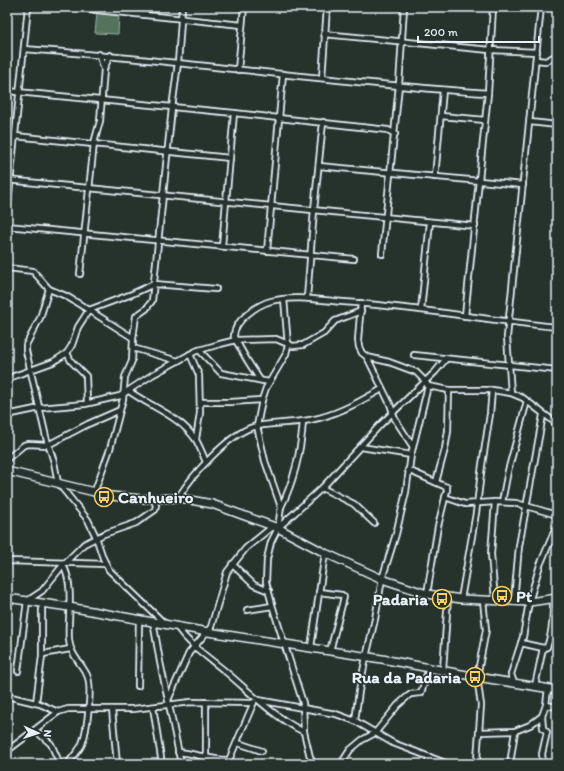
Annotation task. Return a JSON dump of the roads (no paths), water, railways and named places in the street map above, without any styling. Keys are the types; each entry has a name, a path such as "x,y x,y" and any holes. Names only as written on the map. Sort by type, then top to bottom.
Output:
{"street":[{"path":"7,213 8,180 15,136 28,7"},
{"path":"68,7 242,24"},
{"path":"94,493 110,449 124,394 125,377 132,361 136,316 150,305 152,301 178,63 182,7"},
{"path":"238,70 244,7"},
{"path":"322,78 327,7"},
{"path":"382,254 395,134 404,7"},
{"path":"465,316 488,93 493,7"},
{"path":"511,392 510,366 507,346 541,7"},
{"path":"324,34 490,50 536,52"},
{"path":"24,48 110,55 238,70 443,90 488,93"},
{"path":"99,54 104,69"},
{"path":"80,274 94,143 100,121 102,106 101,100 104,69 110,55"},
{"path":"536,60 546,61 557,55"},
{"path":"267,251 283,74"},
{"path":"435,177 443,90"},
{"path":"7,91 323,122 388,130 395,134"},
{"path":"222,246 234,113"},
{"path":"441,116 485,120"},
{"path":"307,298 323,122"},
{"path":"530,122 557,125"},
{"path":"388,130 395,126"},
{"path":"15,136 230,158"},
{"path":"319,166 523,185"},
{"path":"8,180 475,226"},
{"path":"421,310 430,222"},
{"path":"7,226 85,232 354,259"},
{"path":"7,268 33,271 49,289 66,296 133,338"},
{"path":"7,382 14,376 53,362 67,354 83,317 89,310 154,284 216,289"},
{"path":"49,289 38,322 26,346 30,370 58,483 88,520 106,564 117,577 164,623"},
{"path":"260,380 246,360 234,333 235,329 251,311 271,301 307,298 361,303 557,328"},
{"path":"281,507 265,461 257,426 262,400 269,382 278,370 286,354 288,344 284,300"},
{"path":"355,721 366,657 376,619 382,579 398,527 406,492 411,455 428,386 416,372 362,353 358,340 361,303"},
{"path":"7,416 40,408 88,403 124,394 198,350 236,340 276,340 293,346 303,345 324,333 335,321 361,311"},
{"path":"133,348 178,361"},
{"path":"198,350 221,373 269,382"},
{"path":"67,354 71,361 86,376 88,403"},
{"path":"190,354 199,375 200,412 196,440"},
{"path":"414,355 557,370"},
{"path":"367,356 395,419 413,447"},
{"path":"169,702 184,663 193,647 211,627 227,572 232,564 246,548 276,527 322,488 393,412 435,372 446,359"},
{"path":"7,376 14,376"},
{"path":"428,386 449,390 492,390 511,392 527,401 543,415 557,424"},
{"path":"180,498 180,495 194,474 240,433 257,426 302,421 327,416 341,411 382,389"},
{"path":"129,390 139,398 174,418 196,440 206,462"},
{"path":"436,482 448,431 449,390"},
{"path":"462,598 478,503 492,390"},
{"path":"200,402 262,400"},
{"path":"502,502 508,471 527,401"},
{"path":"7,459 20,448 28,444 48,445 88,424 120,410"},
{"path":"514,601 519,546 543,415"},
{"path":"302,421 302,434 295,469 286,498 281,507 272,542 268,559 266,582 303,707 304,732 313,764"},
{"path":"361,447 411,455"},
{"path":"408,470 447,487 438,526 427,594"},
{"path":"7,471 94,493 128,498 180,498 212,504 276,527 325,553 382,579 427,594 483,600 529,602 555,598 553,625 547,646 543,648 534,686"},
{"path":"322,488 354,504 374,523"},
{"path":"445,497 465,504 495,502 516,503 557,515"},
{"path":"18,671 28,601 42,592 64,564 84,544 96,537 136,523 150,514 156,508 153,498"},
{"path":"494,600 491,554 495,502"},
{"path":"514,683 512,671 521,643 529,602 542,560 557,524"},
{"path":"551,541 557,544"},
{"path":"311,647 325,553"},
{"path":"7,561 64,564 106,564"},
{"path":"64,564 67,576 70,649 87,675 89,686 86,730 81,745 68,764"},
{"path":"232,564 254,585 268,591"},
{"path":"319,592 342,595 344,598 330,651"},
{"path":"443,670 448,597"},
{"path":"7,598 153,621 208,632 311,647 557,690"},
{"path":"475,764 477,759 481,704 477,677 486,630 483,600"},
{"path":"36,703 42,654 42,604"},
{"path":"247,610 272,606"},
{"path":"138,686 139,619"},
{"path":"153,621 181,764"},
{"path":"176,626 193,647 225,671 283,720 304,732"},
{"path":"521,643 543,648"},
{"path":"42,654 70,649"},
{"path":"341,764 350,750 367,736 375,733 398,705 408,696 411,694 421,693 429,668"},
{"path":"543,764 542,754 547,732 543,728 542,716 546,705 548,688"},
{"path":"7,696 36,703 58,712"},
{"path":"178,752 206,756 213,759 229,760 238,743 253,703 258,699 336,714 355,721 393,743 448,764"},
{"path":"7,751 58,712 68,709 88,710 153,707 169,702 253,703"},
{"path":"206,702 206,756"},
{"path":"546,705 557,708"},
{"path":"153,707 162,764"},
{"path":"112,709 117,764"},
{"path":"479,732 515,731 542,716"},
{"path":"35,730 51,744 60,764"},
{"path":"510,764 515,731"},
{"path":"238,743 262,752"},
{"path":"427,764 430,757"}],"place":[{"name":"Canhueiro","path":"104,497"},
{"name":"Pt","path":"502,596"},
{"name":"Padaria","path":"442,599"},
{"name":"Rua da Padaria","path":"475,677"}]}
